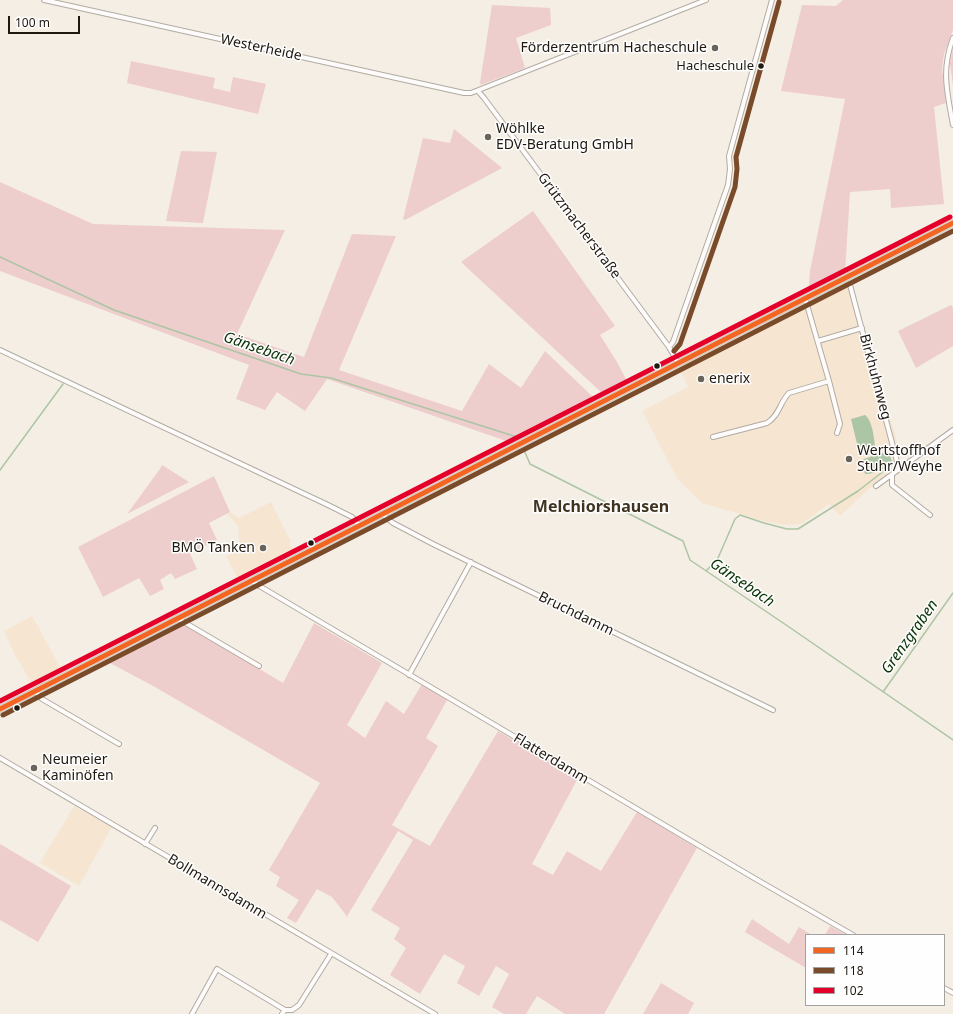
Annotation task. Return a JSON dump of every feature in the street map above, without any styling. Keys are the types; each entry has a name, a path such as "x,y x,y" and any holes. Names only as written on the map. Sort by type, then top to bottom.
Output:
{"main road":[{"path":"0,709 953,223"}],"street":[{"name":"Westerheide","path":"44,0 464,93 478,91"},
{"path":"478,91 526,70 706,0"},
{"path":"669,347 673,342 728,185 730,169 729,156 772,0"},
{"path":"953,38 948,51 946,84 953,124"},
{"name":"Grützmacherstraße","path":"478,91 669,347 678,363"},
{"name":"Birkhuhnweg","path":"850,285 899,469"},
{"path":"805,298 840,424 837,433"},
{"path":"818,341 862,328"},
{"path":"0,350 328,505 352,517 359,525"},
{"path":"712,437 767,423 776,415 785,397 789,393 829,381"},
{"path":"876,486 953,430"},
{"path":"892,475 892,485 930,516"},
{"name":"Bruchdamm","path":"382,514 393,523 773,710"},
{"path":"409,675 471,562"},
{"name":"Flatterdamm","path":"251,581 850,934"},
{"path":"177,618 259,666"},
{"path":"35,691 42,700 119,744"},
{"name":"Bollmannsdamm","path":"1,760 435,1014"},
{"path":"145,844 155,828"},
{"path":"192,1014 217,969 283,1012 292,1010 299,1006 331,954"}],"shaded area":[{"path":"843,0 953,0 953,30 944,54 942,68 946,103 934,107 944,204 891,208 890,189 850,192 845,272 809,287 810,271 845,99 781,91 802,5 836,6"},
{"path":"492,5 550,8 551,25 516,38 525,68 481,85 480,83"},
{"path":"953,48 953,86 950,63"},
{"path":"131,61 215,78 213,88 230,92 233,77 266,84 258,114 127,83"},
{"path":"454,129 502,168 405,220 403,219 423,138 450,143"},
{"path":"181,151 217,152 203,223 166,221"},
{"path":"0,182 93,224 285,230 237,334 304,357 352,234 396,236 339,370 462,411 489,364 521,388 545,351 594,398 526,433 512,443 327,379 305,411 277,392 265,410 236,399 249,365 0,271"},
{"path":"533,211 615,326 600,335 628,383 604,395 461,262"},
{"path":"845,272 895,433 901,464 869,489 840,516 829,504 801,524 785,525 767,522 702,503 678,480 642,411 688,387 675,360"},
{"path":"951,305 953,308 953,346 916,368 898,331"},
{"path":"865,415 871,425 875,446 874,448 861,451 858,448 851,419"},
{"path":"881,453 890,456 892,462 889,467 865,474 861,461"},
{"path":"162,465 189,482 127,514 160,469"},
{"path":"214,476 230,512 209,523 217,540 190,554 197,569 175,579 171,573 160,580 164,589 150,596 139,578 103,597 78,547"},
{"path":"271,502 291,542 289,543 294,552 239,581 226,556 240,550 238,526 227,514 230,512 239,518"},
{"path":"32,616 63,672 34,687 16,657 4,631"},
{"path":"314,623 382,663 347,725 365,738 386,701 404,714 422,684 447,700 426,738 438,746 392,825 430,846 498,731 578,778 532,864 553,875 567,851 601,871 637,812 697,848 604,1014 565,1014 537,996 526,1014 504,1014 492,1007 509,974 496,966 479,996 457,983 465,966 444,954 420,994 390,975 406,948 394,939 400,928 371,910 413,840 398,831 346,918 346,915 332,897 317,889 296,923 287,918 299,900 276,886 280,877 269,870 320,783 155,687 110,663 184,624 283,683"},
{"path":"74,806 112,827 79,886 40,863"},
{"path":"0,844 71,886 38,942 0,920"},
{"path":"752,919 789,944 799,927 810,934 805,934 805,967 745,932"},
{"path":"830,926 844,934 826,934"},
{"path":"661,983 694,1003 688,1014 643,1014"}],"waterway":[{"name":"Gänsebach","path":"0,257 114,310 301,374 331,378 517,437 518,439"},
{"path":"0,470 63,384"},
{"name":"Gänsebach","path":"524,450 530,464 683,541 690,560 953,740"},
{"path":"707,570 718,558 735,519 740,515 787,529 798,529 858,491 889,467"},
{"name":"Grenzgraben","path":"883,692 953,593"}],"transit line":[{"name":"118","path":"674,351 680,344 735,187 737,169 736,157 779,2"},
{"name":"102","path":"0,701 950,217"},
{"name":"114","path":"0,709 953,223"},
{"name":"118","path":"3,715 953,231"}],"place":[{"name":"Förderzentrum Hacheschule","path":"715,48"},
{"name":"Hacheschule","path":"761,66"},
{"name":"Wöhlke EDV-Beratung GmbH","path":"488,137"},
{"name":"enerix","path":"701,379"},
{"name":"Wertstoffhof Stuhr/Weyhe","path":"849,459"},
{"name":"BMÖ Tanken","path":"263,548"},
{"name":"Neumeier Kaminöfen","path":"34,768"}],"district":[{"name":"Melchiorshausen","path":"601,507"}]}
